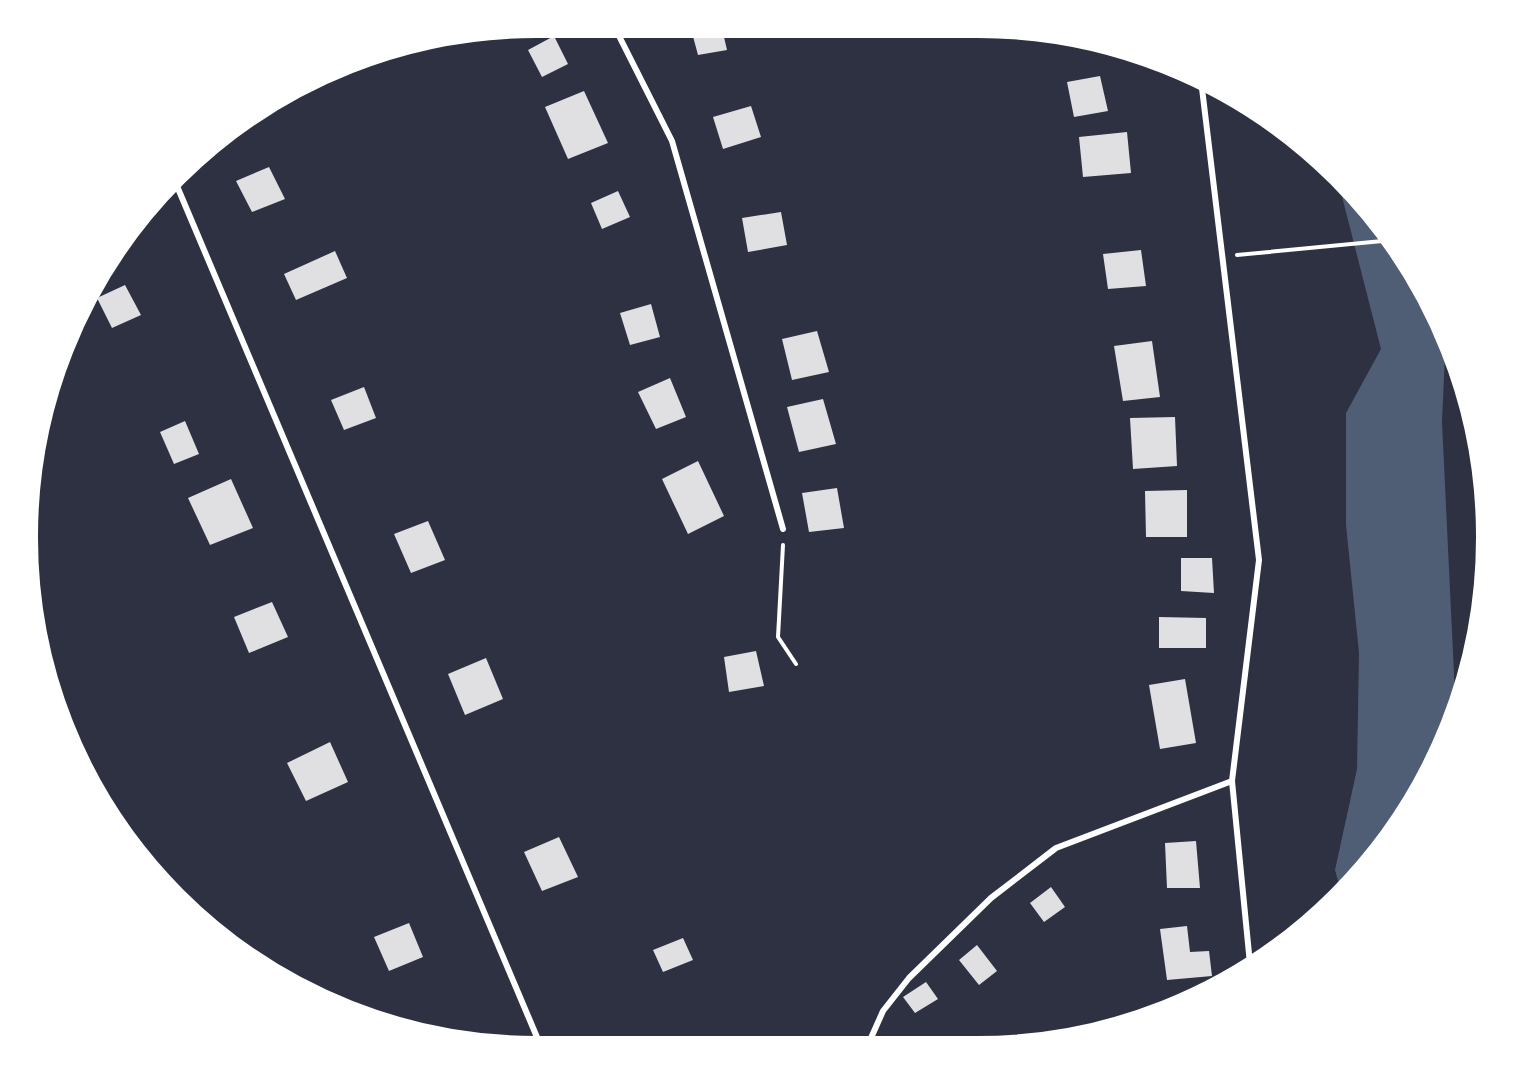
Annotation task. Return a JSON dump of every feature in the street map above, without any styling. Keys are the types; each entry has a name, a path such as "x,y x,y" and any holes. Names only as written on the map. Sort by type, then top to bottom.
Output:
{"street":[{"path":"618,34 672,141 783,529"},
{"path":"1201,87 1258,560 1232,781 1250,960"},
{"path":"177,187 538,1040"},
{"path":"870,1040 883,1011 909,978 991,898 1056,848 1232,781"}],"path":[{"path":"1222,257 1384,241"},
{"path":"783,529 778,637 796,664"}],"water":[{"path":"1340,190 1377,231 1396,258 1429,315 1445,353 1442,422 1455,695 1429,759 1396,816 1377,843 1339,885 1335,870 1357,769 1359,653 1346,525 1346,413 1381,349"}],"building":[{"path":"692,34 723,34 727,50 698,55"},
{"path":"554,36 568,64 542,77 528,50"},
{"path":"1100,76 1108,111 1074,117 1067,82"},
{"path":"584,91 608,143 568,159 545,107"},
{"path":"751,106 761,137 723,149 713,117"},
{"path":"1127,132 1131,173 1083,177 1079,137"},
{"path":"269,167 285,199 252,212 236,181"},
{"path":"618,191 630,217 602,229 591,203"},
{"path":"781,212 787,245 748,252 742,218"},
{"path":"1141,250 1146,286 1108,289 1103,254"},
{"path":"335,251 347,278 296,300 284,274"},
{"path":"125,285 141,315 112,328 97,298"},
{"path":"651,304 660,337 630,345 620,313"},
{"path":"817,331 829,372 792,380 782,339"},
{"path":"1152,341 1160,397 1123,401 1114,346"},
{"path":"670,378 686,417 656,429 638,392"},
{"path":"364,387 376,418 344,430 331,400"},
{"path":"823,399 836,444 799,452 787,407"},
{"path":"1175,417 1177,466 1133,469 1130,418"},
{"path":"185,421 199,454 174,464 160,432"},
{"path":"698,461 724,516 688,534 662,479"},
{"path":"231,479 253,528 210,545 188,498"},
{"path":"837,488 844,528 809,532 802,493"},
{"path":"1187,490 1187,537 1146,537 1145,491"},
{"path":"428,521 445,560 411,573 394,534"},
{"path":"1181,558 1212,558 1214,593 1181,591"},
{"path":"272,602 288,637 249,653 234,617"},
{"path":"1159,617 1206,618 1206,648 1159,648"},
{"path":"756,651 764,686 729,692 724,657"},
{"path":"486,658 503,699 465,715 448,674"},
{"path":"1185,679 1196,743 1160,749 1149,685"},
{"path":"330,742 348,782 306,801 287,763"},
{"path":"559,837 578,877 542,891 524,852"},
{"path":"1196,841 1200,888 1167,888 1165,843"},
{"path":"1051,887 1065,907 1044,922 1030,903"},
{"path":"409,923 423,957 389,971 374,937"},
{"path":"1187,926 1190,952 1209,951 1212,976 1167,980 1160,929"},
{"path":"683,938 693,960 663,972 653,950"},
{"path":"977,945 997,971 979,985 959,960"},
{"path":"926,982 938,999 915,1013 903,997"}]}
